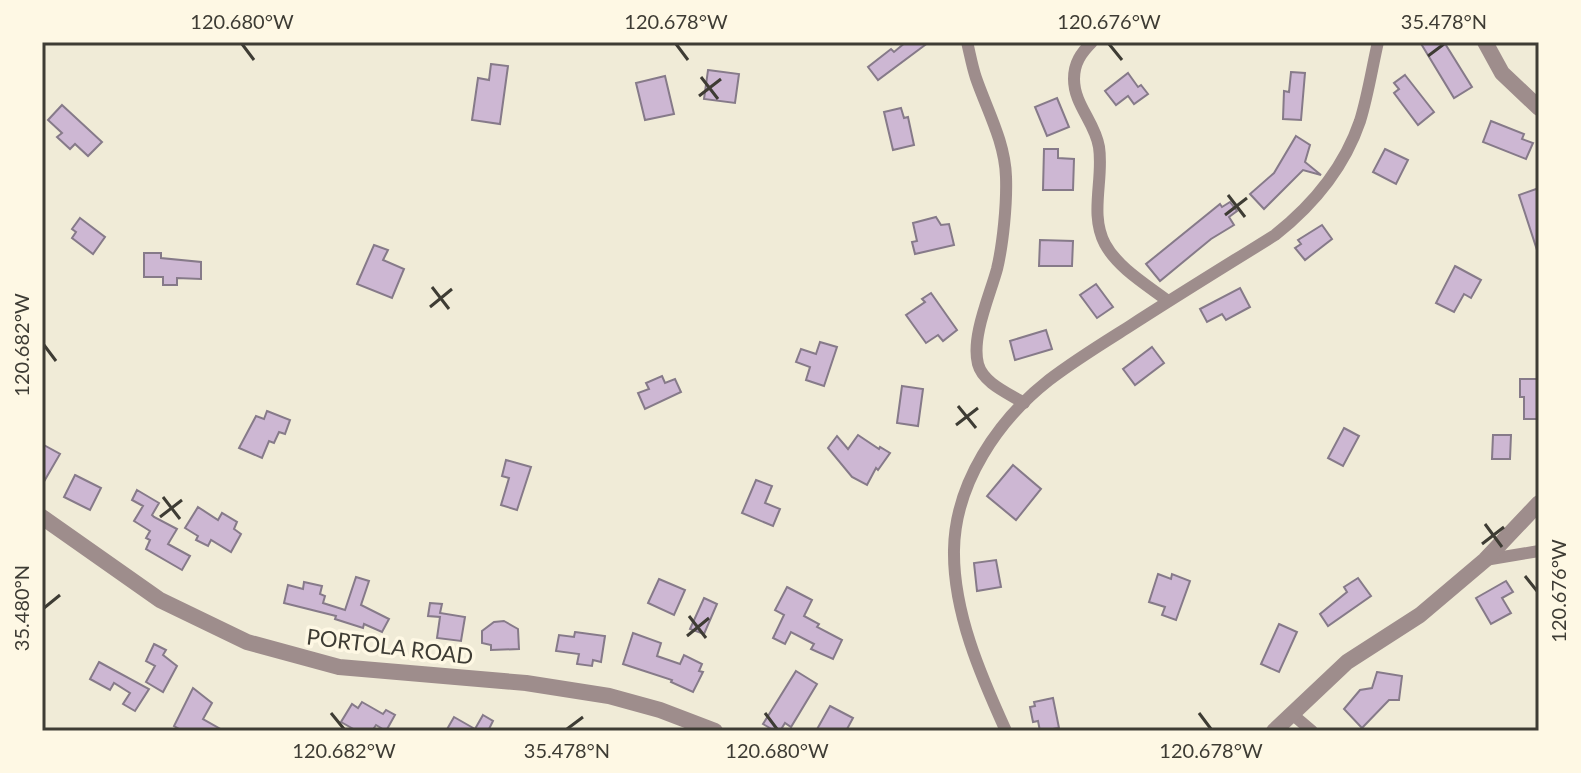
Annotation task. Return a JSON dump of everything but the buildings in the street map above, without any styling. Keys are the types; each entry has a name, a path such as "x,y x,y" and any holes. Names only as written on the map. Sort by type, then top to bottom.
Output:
{"street":[{"path":"967,42 1004,157 1006,178 997,269 989,288 977,361 987,379 1024,403"},
{"path":"1092,42 1081,52 1074,85 1099,144 1098,213 1102,239 1123,266 1168,301"},
{"path":"1006,731 971,641 956,582 954,551 957,519 973,474 1005,423 1050,379 1275,235 1320,193 1343,159 1359,121 1378,42"},
{"path":"1485,42 1502,73 1539,108"},
{"path":"1274,731 1347,662 1420,615 1485,560 1539,503"},
{"name":"PORTOLA ROAD","path":"42,517 160,600 247,642 339,667 526,683 609,696 660,710 690,726 715,731"},
{"path":"1485,560 1539,551"},
{"path":"1292,714 1312,731"}]}
